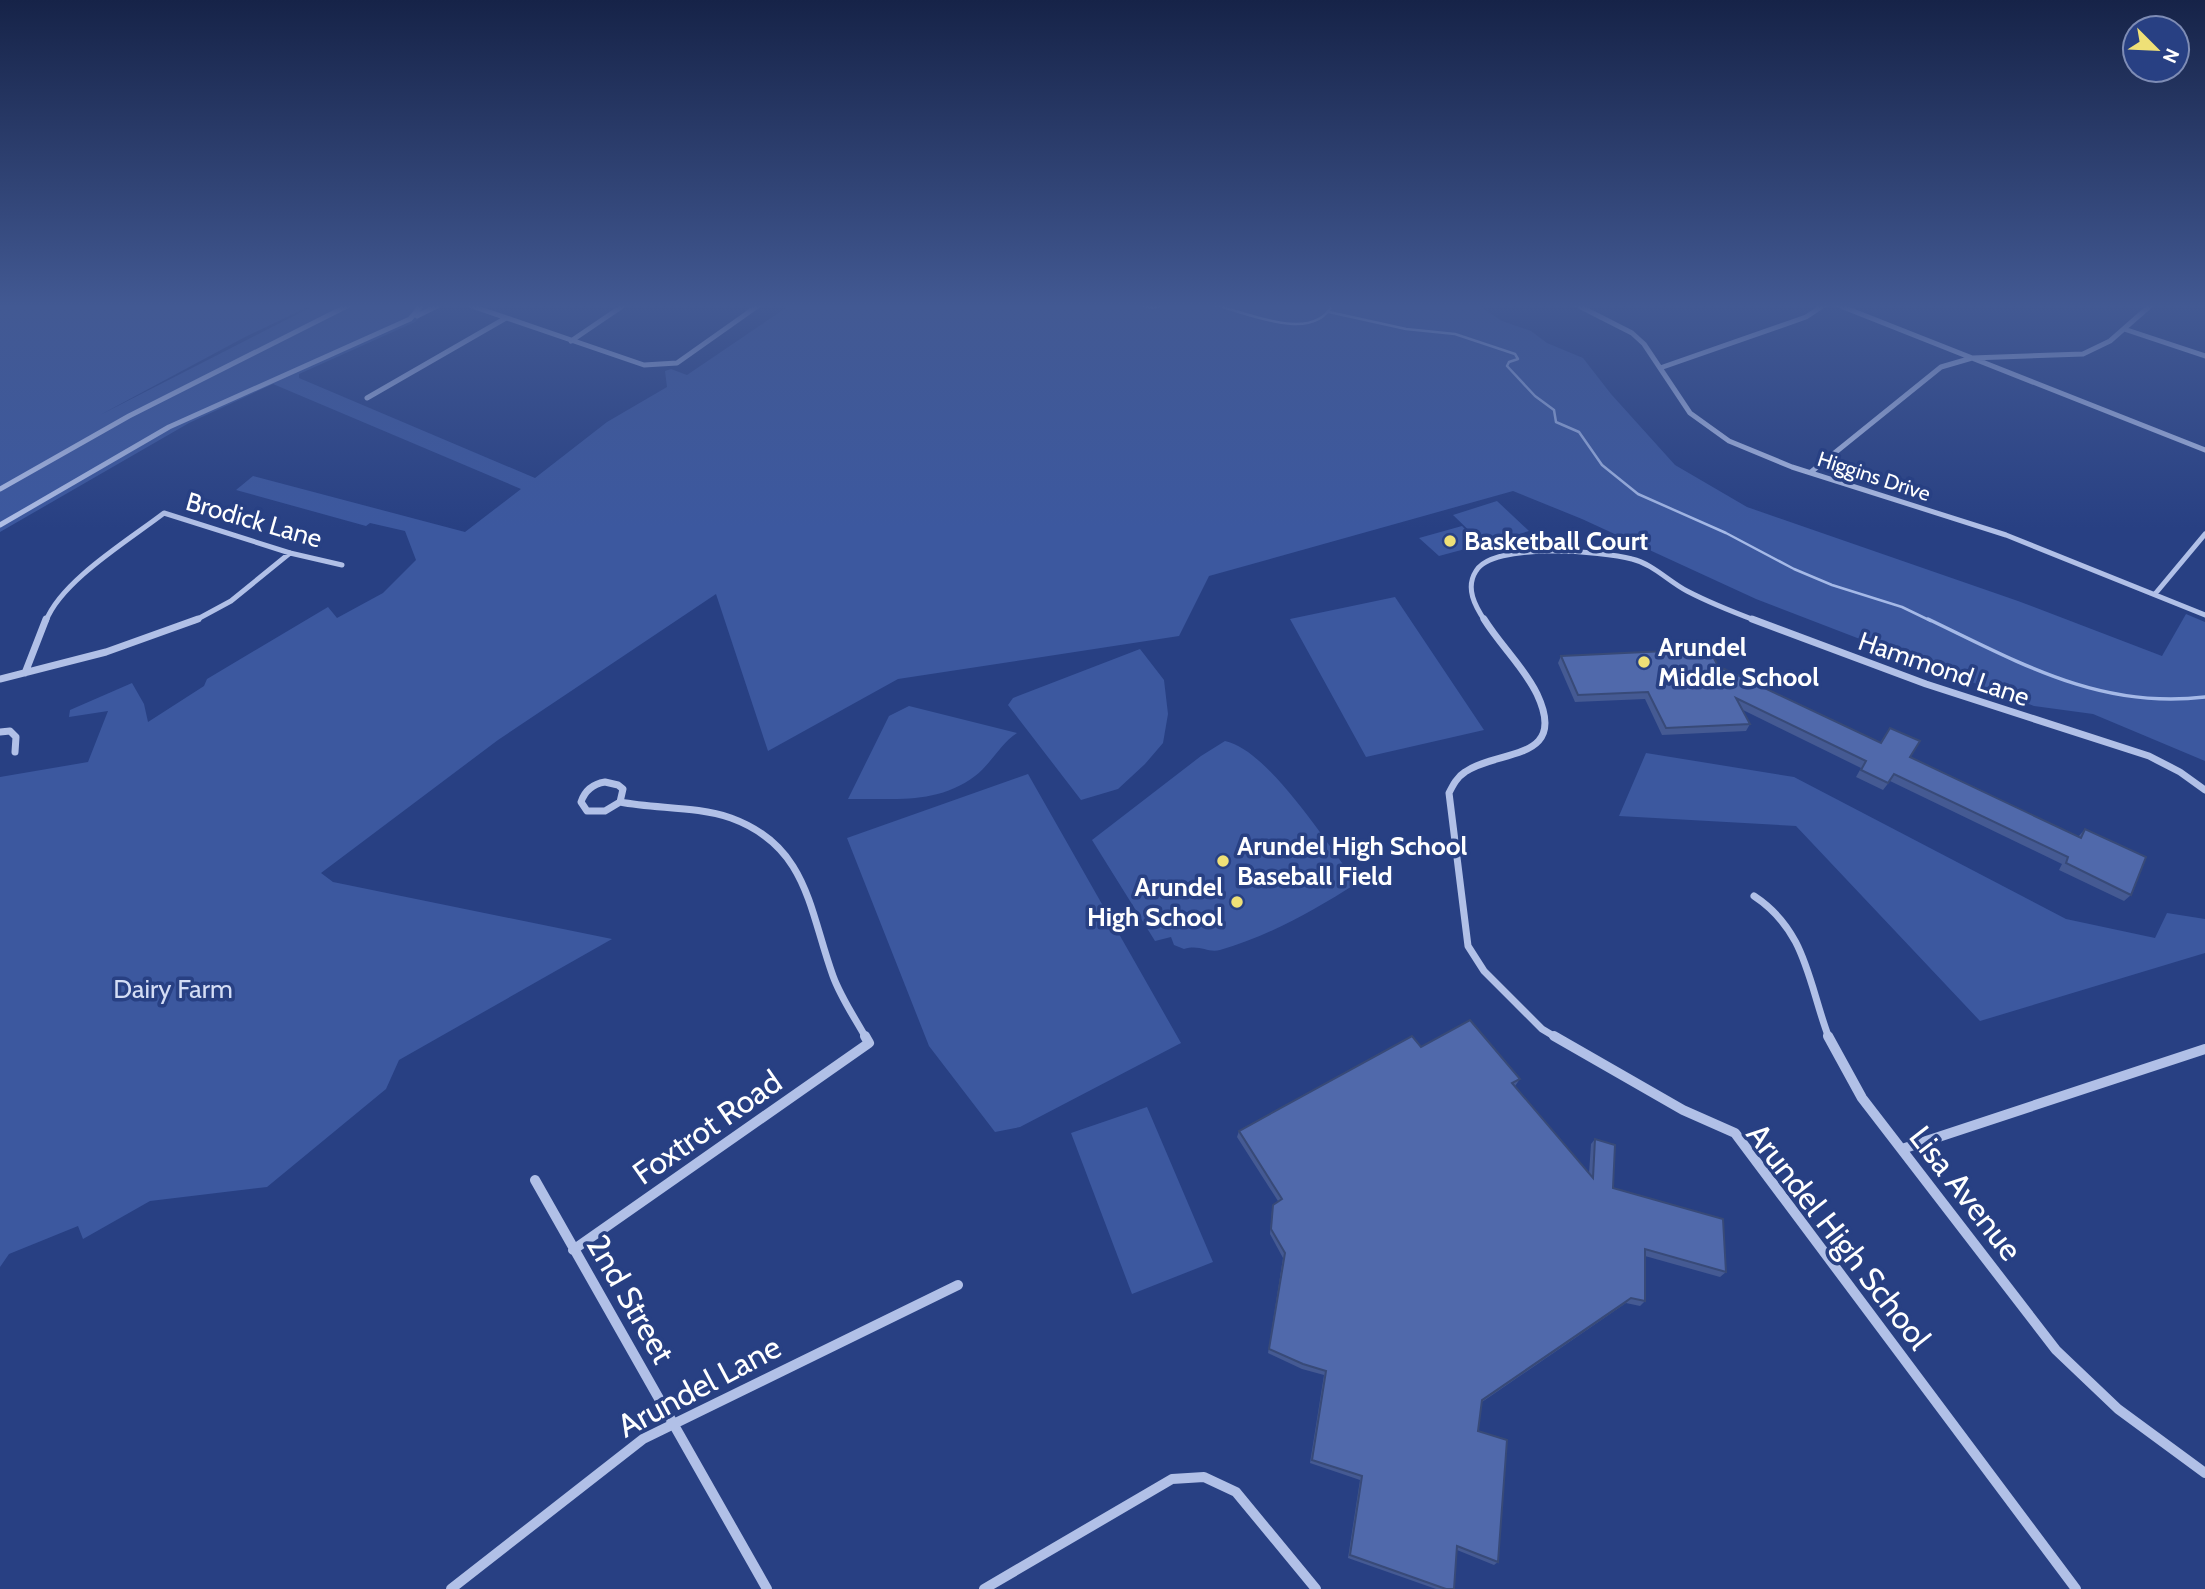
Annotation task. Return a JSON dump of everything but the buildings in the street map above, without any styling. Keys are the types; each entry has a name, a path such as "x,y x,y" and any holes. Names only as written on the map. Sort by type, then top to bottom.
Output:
{"street":[{"path":"0,489 202,379"},
{"path":"0,525 169,426 275,379"},
{"path":"367,398 400,379"},
{"name":"Higgins Drive","path":"1668,379 1690,412 1708,428 1728,441 1764,457 2006,535 2205,615"},
{"path":"1811,472 1926,379"},
{"path":"2026,379 2205,450"},
{"name":"Brodick Lane","path":"25,673 51,607 68,587 164,513 290,553 342,565"},
{"path":"2155,594 2205,534"},
{"name":"Hammond Lane","path":"1546,719 1526,677 1482,616 1470,592 1473,574 1486,561 1503,556 1592,552 1613,554 1635,559 1686,590 1831,651 2149,756 2180,772 2205,790"},
{"path":"0,679 68,665 209,614 237,597 290,553"},
{"name":"Arundel High School","path":"1546,719 1542,736 1530,749 1476,765 1462,773 1449,793 1468,946 1484,971 1542,1029 1683,1110 1735,1133 2076,1589"},
{"path":"0,732 10,732 16,737 15,752"},
{"path":"607,782 617,783 623,789 620,802 599,813 587,811 581,802 589,788 607,782"},
{"name":"Foxtrot Road","path":"573,1250 869,1043 835,980 800,872 784,847 766,833 730,818 620,802"},
{"name":"Lisa Avenue","path":"1754,896 1766,902 1791,930 1809,970 1828,1034 1842,1066 1862,1098 2056,1350 2118,1409 2205,1473"},
{"path":"1902,1149 2205,1049"},
{"name":"2nd Street","path":"535,1180 767,1589"},
{"name":"Arundel Lane","path":"451,1589 643,1439 958,1285"},
{"path":"984,1589 1172,1479 1204,1477 1236,1492 1316,1589"}],"green space":[{"name":"Dairy Farm","path":"0,379 167,379 100,415 170,379 302,379 535,478 607,422 667,387 666,379 1599,379 1675,465 1747,507 2018,601 2162,656 2186,614 2205,622 2205,761 2093,714 2034,706 1756,599 1582,519 1513,491 1209,576 1179,636 898,679 768,751 716,594 498,740 321,873 333,882 612,939 399,1060 386,1089 267,1187 150,1201 83,1239 78,1226 9,1254 0,1267 0,777 88,762 108,711 69,717 70,710 132,683 144,704 148,722 204,686 207,679 328,607 337,618 383,593 416,560 405,531 370,523 366,526 236,490 253,476 465,532 521,489 273,384 189,423 0,532"},
{"path":"1497,501 1529,531 1484,545 1453,515"},
{"name":"Basketball Court","path":"1462,526 1480,545 1439,556 1419,538"},
{"path":"1395,597 1484,730 1366,757 1290,619"},
{"path":"1140,649 1164,680 1168,714 1163,743 1118,789 1081,800 1008,705 1013,698"},
{"path":"909,706 1017,733 975,776 945,792 914,798 848,799 889,716"},
{"name":"Arundel High School Baseball Field","path":"1225,741 1242,748 1278,780 1357,883 1308,913 1257,937 1220,950 1195,947 1184,949 1174,945 1171,937 1155,941 1092,840 1201,756"},
{"path":"1646,753 1794,777 2066,919 2155,938 2167,913 2205,919 2205,953 1980,1021 1796,826 1619,816"},
{"path":"1028,774 1181,1043 1020,1127 995,1132 929,1046 847,838"},
{"path":"1147,1107 1213,1262 1132,1294 1071,1133"}],"waterway":[{"path":"1519,379 1535,396 1554,410 1556,422 1579,432 1602,465 1638,494 1726,533 1794,569 1832,585 1902,607 1931,621"},
{"path":"1928,619 2028,666 2095,689 2130,696 2167,699 2205,697"}],"place":[{"name":"Basketball Court","path":"1450,541"},
{"name":"Arundel Middle School","path":"1644,662"},
{"name":"Arundel High School Baseball Field","path":"1223,861"},
{"name":"Arundel High School","path":"1237,902"}]}
